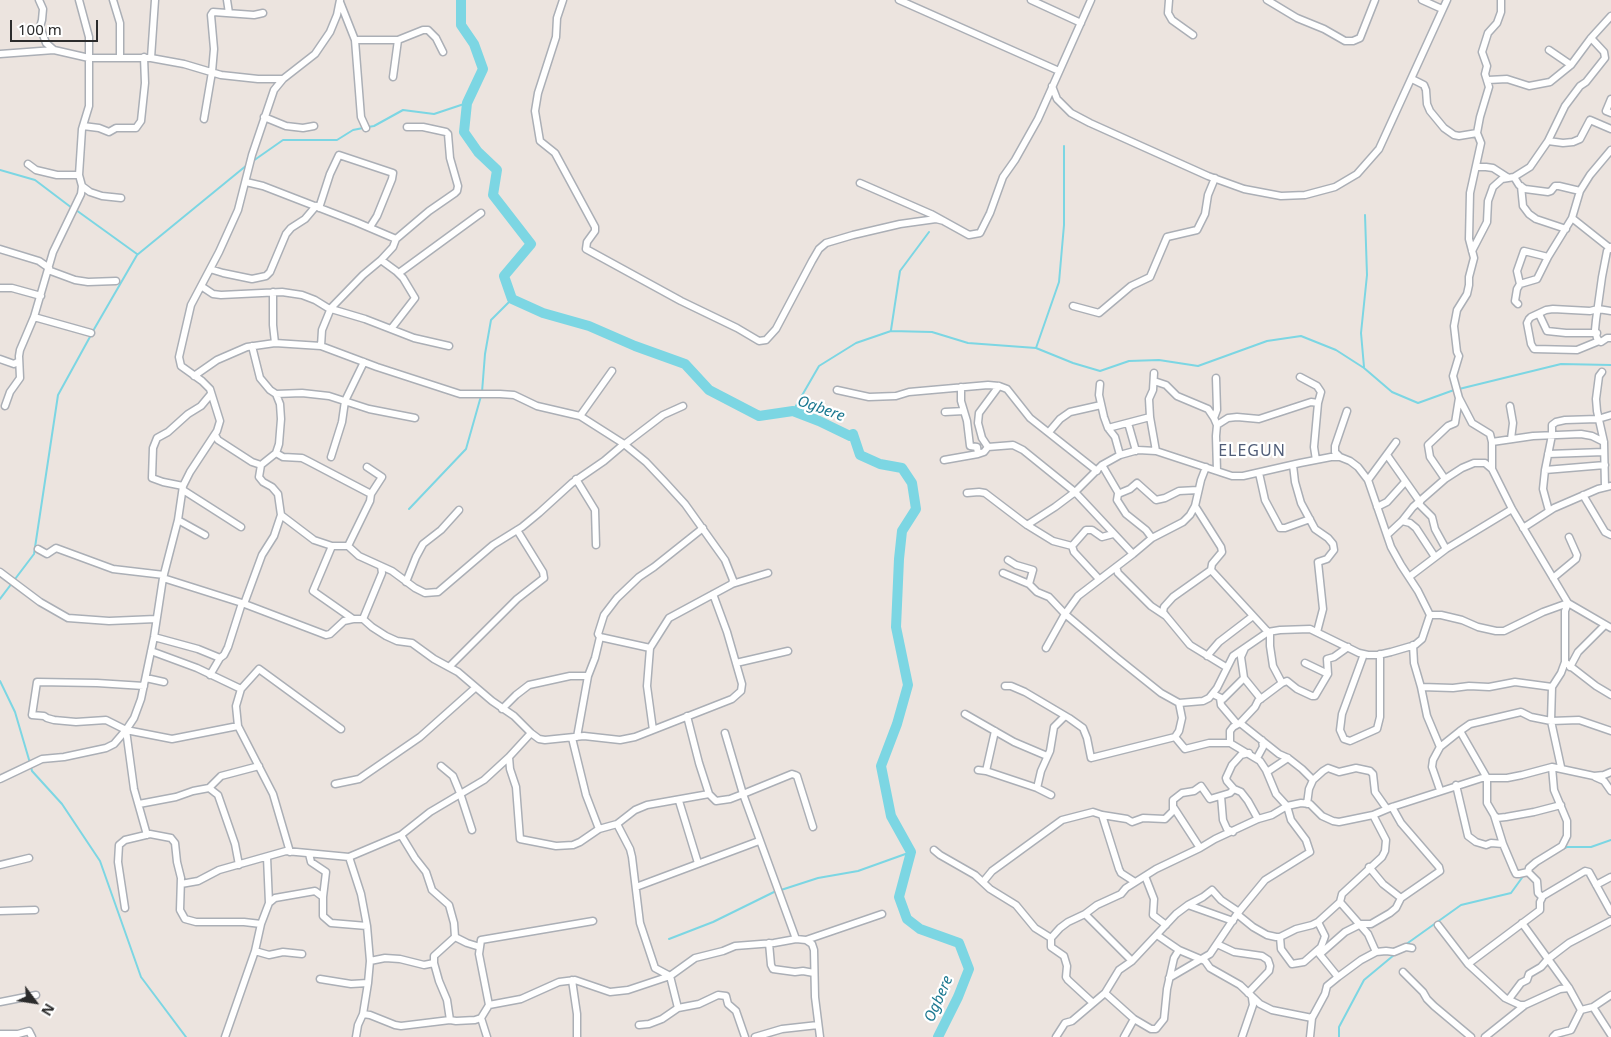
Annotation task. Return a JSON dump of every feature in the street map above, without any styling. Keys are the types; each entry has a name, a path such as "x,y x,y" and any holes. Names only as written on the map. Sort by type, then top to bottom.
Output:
{"street":[{"path":"39,0 43,9 40,27 46,43 54,50"},
{"path":"5,406 10,392 20,378 20,350 34,318 53,252 81,194 82,186 79,175 83,126 89,106 89,37 79,0"},
{"path":"113,0 120,23 120,57"},
{"path":"83,126 99,128 109,132 116,128 136,128 141,121 155,0"},
{"path":"227,0 229,13"},
{"path":"340,0 356,40 361,117 366,128"},
{"path":"0,779 42,758 64,757 106,748 114,744 134,718 146,678 163,576 178,520 183,488 190,472 215,435 220,420 211,394 206,386 181,366 179,357 192,305 238,210 252,155 274,90 283,79 314,54 330,32 337,15 340,0"},
{"path":"563,0 557,18 556,37 538,93 535,111 540,141 555,153 595,227 585,246 586,249 759,341 766,340 776,329 812,261 819,249 826,243 900,224 936,219 944,221"},
{"path":"899,0 1059,71"},
{"path":"1031,0 1081,23"},
{"path":"860,183 944,221 969,235 980,233 990,214 1003,177 1038,119 1091,0"},
{"path":"1169,0 1168,13 1172,20 1193,35"},
{"path":"1267,0 1297,18 1324,29 1345,41 1353,41 1360,38 1375,0"},
{"path":"1422,0 1442,9"},
{"path":"1052,86 1062,105 1071,113 1090,124 1214,178 1244,189 1281,196 1305,195 1335,187 1357,174 1379,149 1447,0"},
{"path":"1492,469 1492,442 1490,434 1472,423 1459,398 1453,376 1459,356 1454,326 1457,310 1467,294 1474,258 1469,239 1470,193 1481,143 1477,133 1489,87 1485,74 1487,66 1482,52 1488,33 1498,23 1501,12 1501,0"},
{"path":"204,119 214,49 211,15 216,11 254,15 263,12"},
{"path":"1488,80 1506,79 1529,86 1550,82 1570,65 1591,38 1610,21"},
{"path":"356,40 398,40 423,30 428,30 436,38 443,52"},
{"path":"1472,251 1487,222 1488,201 1493,187 1502,179 1511,177 1530,167 1548,141 1565,106 1580,86 1608,59 1591,38"},
{"path":"393,77 398,40"},
{"path":"0,54 54,50 89,58 147,58 184,64 221,75 258,79 283,79"},
{"path":"1549,50 1570,65"},
{"path":"1412,79 1424,85 1430,111 1444,128 1459,136 1477,133"},
{"path":"1611,99 1606,108 1606,111 1611,113"},
{"path":"264,117 286,126 303,128 314,126"},
{"path":"1548,141 1573,142 1583,135 1590,120 1611,129"},
{"path":"321,346 322,330 331,308 363,274 381,260 393,247 396,239 438,204 456,194 458,186 450,158 448,134 423,127 407,127"},
{"path":"1520,284 1537,279 1572,218 1580,192 1590,175 1611,150"},
{"path":"210,269 252,279 266,276 270,272 286,234 317,207 339,155 394,173 377,216 370,227"},
{"path":"28,164 36,170 57,175 79,175"},
{"path":"1476,167 1486,166 1494,168 1511,177 1525,189 1548,192 1555,186 1559,186 1580,192"},
{"path":"1073,306 1099,313 1131,286 1150,277 1167,236 1197,230 1205,214 1208,195 1214,178"},
{"path":"246,182 263,186 370,227 396,239"},
{"path":"82,186 90,192 102,196 121,198"},
{"path":"1521,186 1524,209 1536,219 1566,229"},
{"path":"398,273 481,213"},
{"path":"1572,218 1610,248 1607,251 1602,277 1595,330 1596,338 1599,341"},
{"path":"0,249 39,261 48,269 75,280 88,282 116,281"},
{"path":"1518,304 1515,301 1515,295 1520,284 1517,271 1524,251 1548,257"},
{"path":"381,260 403,278 415,298 392,329"},
{"path":"201,286 212,294 221,295 273,292 302,295 331,308 414,338 449,346"},
{"path":"0,288 12,288 41,296"},
{"path":"273,292 275,344"},
{"path":"1611,311 1598,309 1590,312 1561,310 1558,308 1546,310 1529,319 1527,323 1531,344 1534,349 1577,350 1611,338"},
{"path":"1539,314 1547,331 1566,334 1597,334"},
{"path":"34,318 90,333"},
{"path":"194,376 217,360 252,346 275,344 321,346 460,394 514,395 537,406 580,416 624,444 664,480 685,504 725,560 733,580 732,584"},
{"path":"210,675 228,647 262,555 274,536 282,515 278,494 259,477 261,465 276,453 280,444 280,404 276,394 260,378 252,346"},
{"path":"0,359 14,364 19,362"},
{"path":"331,457 342,422 345,401 364,362"},
{"path":"580,416 612,371"},
{"path":"1523,528 1549,510 1598,489 1608,487 1604,442 1598,418 1596,399 1599,376 1602,372"},
{"path":"1154,373 1153,390 1149,399 1156,451"},
{"path":"1300,377 1317,386 1321,392 1318,403 1314,447 1316,460"},
{"path":"1214,418 1217,410 1216,378"},
{"path":"1154,381 1166,386 1178,396 1208,410 1214,418 1217,425 1217,471"},
{"path":"1100,384 1101,405 1108,428 1115,437 1120,455"},
{"path":"988,447 982,438 978,423 979,413 999,386"},
{"path":"837,390 869,397 896,396 909,392 961,387 999,386 1007,390 1030,418 1097,471"},
{"path":"961,387 961,401 968,421 970,446 977,447 978,454"},
{"path":"276,394 302,393 329,396 369,409 415,418"},
{"path":"211,394 201,406 188,414 168,432 157,438 153,448 151,476 152,478 183,488 241,527"},
{"path":"1445,479 1430,456 1428,444 1448,426 1455,423 1459,398"},
{"path":"1217,425 1228,418 1237,417 1259,420 1311,402 1318,403"},
{"path":"1049,432 1060,419 1070,412 1101,405"},
{"path":"282,515 314,540 332,546 348,546 359,556 392,571 425,593 438,592 493,545 539,513 576,479 663,415 683,406"},
{"path":"1510,406 1513,423 1511,439"},
{"path":"945,412 964,411"},
{"path":"1003,573 1029,584 1037,592 1056,602 1057,606 1065,614 1161,693 1179,703 1203,701 1209,698 1234,656 1269,633 1280,630 1310,629 1364,654 1380,654 1413,645 1422,639 1430,616 1386,535 1368,480 1350,461 1340,457 1335,452 1335,446 1347,411"},
{"path":"1549,510 1543,489 1552,425 1556,422 1611,415"},
{"path":"1108,428 1150,417"},
{"path":"1128,423 1136,451"},
{"path":"1492,442 1552,434 1582,434 1592,436 1604,442"},
{"path":"215,435 218,440 252,462 261,465"},
{"path":"1368,480 1396,442"},
{"path":"944,460 978,454 984,452 988,447 1014,445 1075,492 1133,554"},
{"path":"1027,525 1075,492 1102,465 1120,455 1136,451 1156,451 1232,476 1243,476 1316,460 1340,457"},
{"path":"1548,454 1604,452"},
{"path":"276,453 283,457 302,458 371,494"},
{"path":"1387,455 1419,502 1432,517 1435,529 1446,550"},
{"path":"1386,535 1402,521 1412,507 1445,479 1474,463 1485,463 1492,469 1512,509 1568,603 1608,627 1578,652 1552,687 1551,720 1561,767"},
{"path":"1102,465 1119,494"},
{"path":"1293,465 1301,503 1315,529 1333,544 1334,550 1327,559 1318,562 1323,609 1317,632"},
{"path":"1545,470 1605,465"},
{"path":"348,546 370,501 371,494 382,477 366,467"},
{"path":"1046,648 1065,614 1078,596 1099,579 1117,570 1152,538 1183,522 1190,515 1195,506 1206,467"},
{"path":"1259,473 1265,500 1280,528 1310,519"},
{"path":"576,479 595,510 596,545"},
{"path":"1377,507 1387,502 1405,482"},
{"path":"1152,538 1146,530 1126,514 1117,500 1119,494 1138,483 1156,500 1179,491 1198,490"},
{"path":"966,492 985,493 1027,525 1053,541 1072,546"},
{"path":"1583,495 1605,532 1611,536"},
{"path":"1195,506 1221,547 1221,555 1212,564 1211,570 1173,597 1164,607 1163,612 1190,645 1226,667"},
{"path":"1409,577 1435,557 1512,509"},
{"path":"406,582 423,544 441,530 459,510"},
{"path":"178,520 205,535"},
{"path":"1402,521 1410,523 1416,528 1435,557"},
{"path":"599,829 586,795 575,738 588,676 595,658 600,637 598,634 604,615 617,598 639,577 703,528"},
{"path":"449,667 517,599 543,580 544,572 517,530"},
{"path":"1072,546 1086,530 1092,530 1102,537 1113,534"},
{"path":"1553,578 1576,560 1577,555 1569,537"},
{"path":"332,546 313,591 353,618"},
{"path":"1072,546 1074,552 1099,579"},
{"path":"38,549 47,554 56,548 113,569 163,576 326,635 330,634 344,621 353,618 363,619 386,636 412,643 434,660 458,672 475,688 514,716 531,733 539,739 545,740 584,736 620,740 653,730 732,699 740,691 742,684 714,594"},
{"path":"1008,560 1016,565 1033,570 1029,584"},
{"path":"363,619 382,574 381,566"},
{"path":"1117,570 1151,606 1166,616"},
{"path":"1211,570 1269,633 1273,666 1282,683"},
{"path":"0,572 40,602 68,618 109,622 156,620"},
{"path":"653,730 647,686 650,648 665,623 672,615 732,584 768,573"},
{"path":"1430,616 1441,615 1462,620 1496,632 1504,631 1543,612 1568,603"},
{"path":"1568,603 1566,611 1568,664 1596,686 1611,694"},
{"path":"1207,656 1219,642 1253,616"},
{"path":"154,637 198,649 220,658"},
{"path":"600,637 650,648"},
{"path":"1413,645 1414,664 1427,716 1440,747"},
{"path":"1245,647 1241,662 1244,678 1261,699"},
{"path":"1230,743 1230,731 1261,699 1282,683 1287,681 1297,689 1316,696 1328,674 1326,659 1334,657 1348,647"},
{"path":"1403,648 1414,664"},
{"path":"151,651 241,689"},
{"path":"736,663 788,651"},
{"path":"1364,654 1342,714 1340,730 1344,739 1350,742 1377,730 1380,717 1380,654"},
{"path":"1305,663 1328,674"},
{"path":"290,852 273,794 238,726 236,706 241,689 259,669 341,730"},
{"path":"502,709 529,685 570,676 588,676"},
{"path":"146,678 164,682"},
{"path":"1213,694 1223,699 1244,678"},
{"path":"144,686 37,682 32,715 76,722 106,720 126,730 172,738 238,726"},
{"path":"1421,686 1453,688 1469,686 1489,687 1515,682 1552,687"},
{"path":"1005,686 1011,686 1025,692 1083,728 1088,738 1091,758 1175,737 1179,731 1182,718 1179,703"},
{"path":"335,784 359,779 420,737 475,688"},
{"path":"1220,698 1221,705 1239,723 1288,758 1313,780"},
{"path":"1440,790 1432,767 1433,760 1440,747 1470,724 1521,712 1531,717 1551,720 1579,720 1611,731"},
{"path":"965,714 1047,756"},
{"path":"687,716 709,794 716,801 730,799 792,774 797,776 813,827"},
{"path":"1037,788 1054,727 1065,716"},
{"path":"126,730 134,789 147,835"},
{"path":"986,770 995,731"},
{"path":"1460,731 1488,778 1487,803 1494,815 1503,844 1516,874 1528,872"},
{"path":"180,884 198,881 219,870 290,852 349,857 401,835 430,812 460,793 471,790 484,780 531,733"},
{"path":"725,733 759,841 796,939"},
{"path":"1169,978 1210,954 1238,913 1264,880 1310,852 1306,840 1291,820 1288,806 1276,794 1267,772 1257,758 1230,743 1209,743 1185,749 1175,737"},
{"path":"1257,758 1263,748 1262,740"},
{"path":"1249,753 1241,755 1228,773 1227,782 1234,790 1241,792 1248,800 1258,819"},
{"path":"509,757 510,769 516,787 520,837 522,841 556,846 573,845 599,829 617,824 635,810 646,805 679,801 709,794"},
{"path":"1267,772 1288,758"},
{"path":"139,804 176,797 193,790 209,788 221,776 259,766"},
{"path":"441,766 452,776 460,793 472,830"},
{"path":"1528,872 1529,868 1536,862 1562,846 1567,836 1567,821 1554,790 1552,767"},
{"path":"1093,1003 1066,977 1067,966 1064,956 1051,947 1051,938 1068,922 1121,894 1126,888 1145,876 1215,839 1258,819 1272,815 1288,806 1301,803 1308,804 1322,816 1339,822 1373,815 1440,790 1482,778 1522,776 1552,767 1561,767 1594,776 1604,781 1611,792"},
{"path":"1280,937 1281,949 1292,964 1304,962 1345,932 1361,924 1370,924 1390,913 1396,908 1401,898 1440,871 1375,792 1370,771 1356,768 1340,772 1328,768 1313,780 1309,789 1308,804"},
{"path":"978,770 986,770 1037,788 1051,795"},
{"path":"1594,776 1611,772"},
{"path":"1456,785 1468,836 1476,842 1486,845 1491,843 1503,844"},
{"path":"1200,848 1174,808 1173,800 1182,793 1194,791 1201,786 1210,799 1234,790"},
{"path":"209,788 218,795 235,844 239,865"},
{"path":"1221,796 1223,820 1227,828 1233,832"},
{"path":"679,801 698,863"},
{"path":"1494,815 1497,818 1506,817 1561,805"},
{"path":"983,882 992,871 1062,820 1093,812 1127,819 1132,822 1143,818 1165,818 1174,808"},
{"path":"1102,815 1119,869 1121,873 1135,882"},
{"path":"1056,1037 1065,1023 1072,1021 1105,993 1120,970 1132,961 1166,925 1188,905 1212,890 1253,927 1268,935 1280,937 1296,929 1318,922 1340,902 1342,894 1382,857 1386,840 1373,815"},
{"path":"617,824 632,857 640,923 658,980"},
{"path":"125,908 118,862 119,845 125,840 150,834 166,836 175,843 180,884 180,910 185,918 196,922 261,924"},
{"path":"401,835 426,872 432,890 449,905 454,922 455,937"},
{"path":"636,886 759,841"},
{"path":"934,850 975,875 990,889 1016,905 1035,928 1051,938"},
{"path":"309,854 311,862 326,872 323,916 331,923 367,926"},
{"path":"225,1037 255,951 268,903 267,857"},
{"path":"349,857 361,894 367,926 370,961 363,1014 358,1025 356,1037"},
{"path":"0,865 29,858"},
{"path":"1369,868 1383,884 1401,898"},
{"path":"1468,964 1540,910 1542,897 1585,871 1589,872 1611,912"},
{"path":"1528,872 1537,881 1538,892 1542,897"},
{"path":"1145,876 1154,899 1153,915 1166,925"},
{"path":"1596,885 1611,878"},
{"path":"268,903 275,898 315,891 323,897"},
{"path":"1340,902 1361,924 1373,942 1376,952"},
{"path":"1188,905 1233,921"},
{"path":"0,911 34,910"},
{"path":"363,1014 370,1015 395,1026 401,1026 481,1018 489,1006 521,999 552,985 572,980 610,992 628,990 670,976 695,958 735,946 769,944 796,939 806,940 882,914"},
{"path":"1085,914 1132,961"},
{"path":"1509,999 1521,983 1527,980 1529,974 1541,967 1548,959 1569,944 1611,921"},
{"path":"489,1006 479,954 481,940 593,922"},
{"path":"1318,922 1325,936 1318,952"},
{"path":"1522,923 1568,988 1581,1010"},
{"path":"1438,925 1468,964 1505,998 1520,1005 1525,1005"},
{"path":"1157,935 1240,985 1250,996 1272,1010 1312,1018"},
{"path":"455,937 480,947"},
{"path":"450,1020 447,1000 438,981 434,956 455,937"},
{"path":"806,940 812,944 814,950 814,973 820,1037"},
{"path":"769,944 773,969 814,973"},
{"path":"1217,944 1234,952 1262,956 1268,960 1269,971 1250,996"},
{"path":"1310,1037 1312,1018 1326,994 1327,986 1376,952 1394,952 1406,947 1412,948"},
{"path":"1105,993 1134,1019 1151,1029 1156,1029 1164,1019 1169,978 1174,958 1180,950"},
{"path":"255,951 269,955 283,952 302,954"},
{"path":"1318,952 1338,977"},
{"path":"370,961 385,958 400,959 424,965 434,964"},
{"path":"655,968 670,976 678,1008"},
{"path":"1403,972 1434,1006 1471,1037"},
{"path":"320,979 351,984 368,984"},
{"path":"572,980 577,1014 577,1037"},
{"path":"1485,1037 1491,1035 1525,1005 1560,989 1568,988"},
{"path":"0,1002 36,995"},
{"path":"639,1025 662,1019 678,1008 698,1004 718,995 726,996 728,1004 736,1012 745,1037"},
{"path":"1581,1010 1594,1007 1611,995"},
{"path":"1242,1037 1253,1005 1250,996"},
{"path":"1594,1007 1611,1035"},
{"path":"1552,1037 1571,1030 1581,1010"},
{"path":"481,1018 487,1037"},
{"path":"1124,1037 1134,1019"},
{"path":"755,1037 782,1029 818,1025"},
{"path":"0,1034 18,1036 29,1031 32,1037"}],"waterway":[{"name":"Ogbere","path":"461,0 461,25 474,44 483,69 467,103 464,132 478,152 497,170 493,195 531,244 504,276 512,299 543,313 589,326 635,346 685,364 709,390 759,416 793,411 850,436 853,434 860,455 880,464 902,468 912,483 916,509 902,531 896,627 908,685 897,724 881,766 891,816 911,852 899,897 907,919 920,929 959,943 969,969 958,997 938,1037"},
{"path":"368,127 374,126 403,110 434,114 467,103"},
{"path":"253,161 283,140 337,140 353,130 363,128"},
{"path":"1036,348 1059,282 1064,225 1064,146"},
{"path":"93,331 137,255 247,165"},
{"path":"0,170 35,180 72,208"},
{"path":"76,210 137,254"},
{"path":"1364,367 1361,333 1367,275 1365,215"},
{"path":"891,330 900,271 929,232"},
{"path":"482,392 485,354 491,320 512,299"},
{"path":"793,411 819,366 856,343 891,331 932,332 968,343 1036,348 1073,363 1100,371 1129,361 1159,360 1198,366 1267,341 1301,336 1336,350 1364,368 1392,392 1418,403 1454,390"},
{"path":"0,599 34,554 58,395 91,335"},
{"path":"1459,389 1561,364 1611,365"},
{"path":"409,509 466,449 481,396"},
{"path":"0,681 15,712 30,763"},
{"path":"31,767 32,771 62,804 100,861 141,977 186,1037"},
{"path":"1560,850 1567,847 1591,847 1611,840"},
{"path":"781,890 818,878 858,871 911,852"},
{"path":"1405,945 1461,905 1511,893 1524,875"},
{"path":"669,939 713,922 776,891"},
{"path":"1339,1037 1339,1027 1364,980 1394,955"}],"district":[{"name":"ELEGUN","path":"1252,451"}]}
